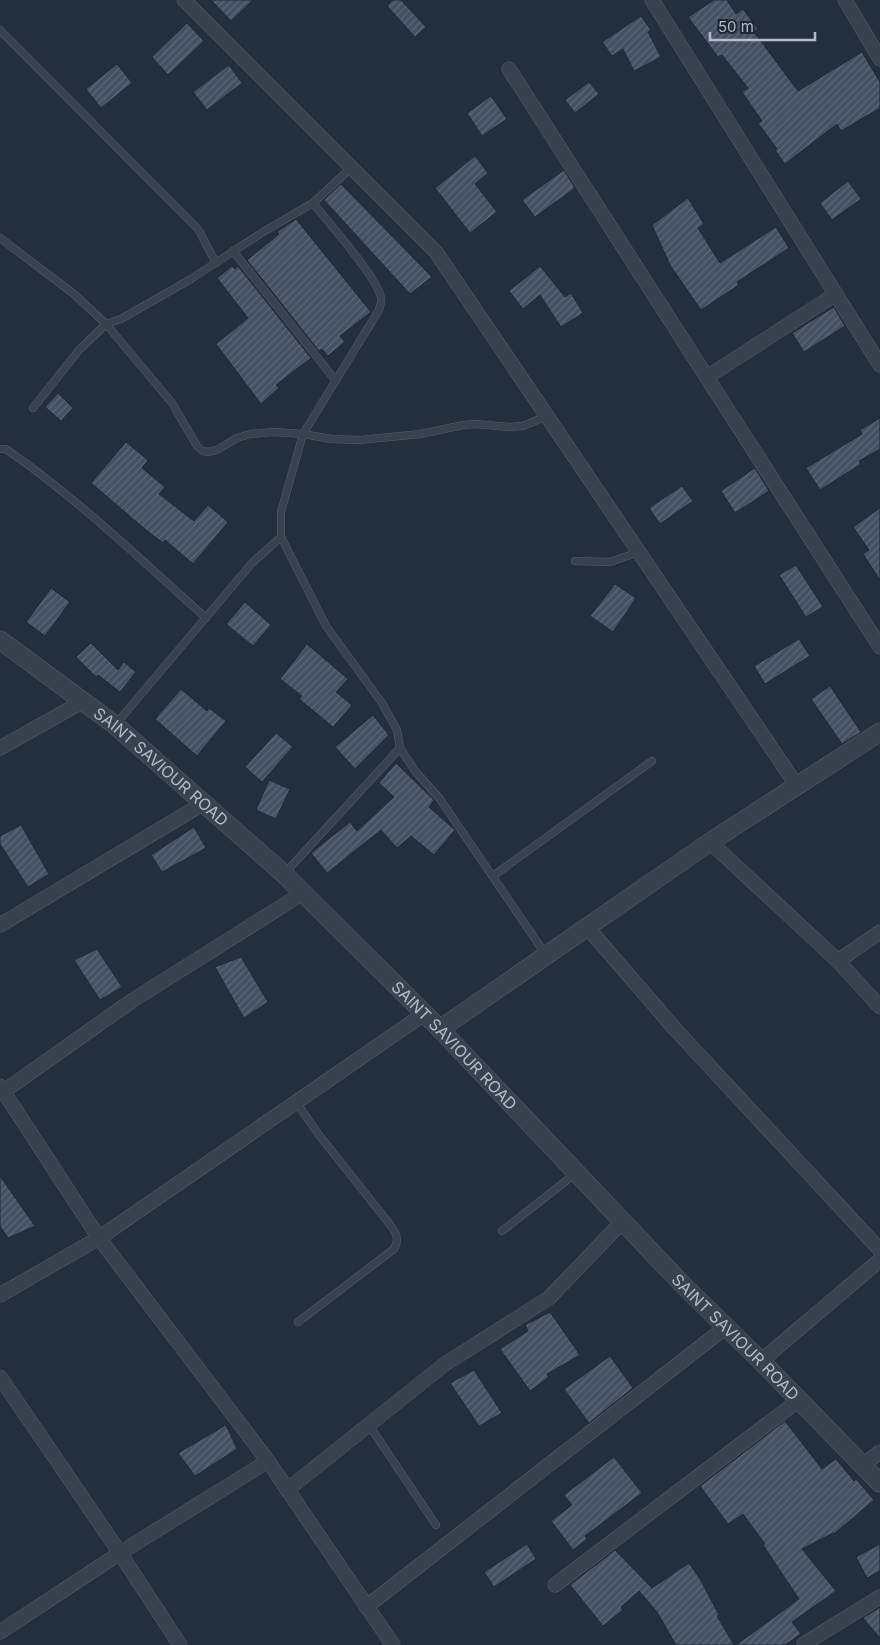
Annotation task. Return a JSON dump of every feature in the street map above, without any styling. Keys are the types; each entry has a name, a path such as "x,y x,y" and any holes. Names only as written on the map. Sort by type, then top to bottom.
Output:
{"street":[{"path":"184,0 436,252 798,786"},
{"path":"652,0 880,365"},
{"path":"845,0 880,59"},
{"path":"509,69 880,647"},
{"path":"706,377 836,294"},
{"name":"SAINT SAVIOUR ROAD","path":"0,640 115,725 284,874 440,1029 683,1285 800,1400 880,1483"},
{"path":"0,748 82,702"},
{"path":"440,1029 710,842 880,732"},
{"path":"0,925 204,803"},
{"path":"710,842 838,961 880,1007"},
{"path":"303,893 133,1000 2,1089 99,1238 268,1461 392,1645"},
{"path":"587,927 675,1029 880,1250"},
{"path":"838,961 880,932"},
{"path":"0,1295 99,1238 424,1014"},
{"path":"288,1490 445,1364 549,1298 622,1221"},
{"path":"761,1361 880,1260"},
{"path":"366,1607 726,1327"},
{"path":"0,1377 180,1645"},
{"path":"555,1585 800,1400"},
{"path":"863,1466 880,1452"},
{"path":"0,1632 120,1553 268,1461"},
{"path":"804,1644 880,1597"}],"lane":[{"path":"0,30 198,229 216,262"},
{"path":"34,408 79,350 106,324 128,315 191,279 313,202 352,167"},
{"path":"313,202 366,270 378,288 381,300 379,310 303,434 281,512 281,537 326,626 382,703 397,730 400,748 414,772 440,799 546,955"},
{"path":"0,238 74,294 106,324 172,403 197,446 202,451 217,450 238,438 250,434 274,432 303,434 331,440 359,440 421,434 469,424 523,426 547,416"},
{"path":"233,251 336,381"},
{"path":"0,449 6,449 38,471 106,528 206,618"},
{"path":"115,725 252,563 281,537"},
{"path":"575,561 610,562 639,552"},
{"path":"284,874 400,748"},
{"path":"493,876 652,762"},
{"path":"296,1102 319,1135 388,1222 395,1232 397,1239 394,1248 298,1322"},
{"path":"502,1232 577,1173"},
{"path":"369,1425 436,1525"}],"building":[{"path":"211,0 253,0 231,21"},
{"path":"393,0 401,0 426,27 415,37 387,6"},
{"path":"714,0 727,0 736,14 743,9 758,29 754,32 798,91 862,52 880,82 880,108 841,131 837,124 785,164 775,150 777,149 758,123 762,121 742,92 748,88 722,55 718,57 688,17"},
{"path":"641,16 651,30 648,32 661,57 634,71 623,49 612,56 602,42"},
{"path":"187,23 204,41 168,75 152,57"},
{"path":"117,64 132,83 101,108 86,89"},
{"path":"229,65 242,83 207,110 193,92"},
{"path":"589,82 599,94 575,113 565,100"},
{"path":"491,96 507,119 482,136 467,113"},
{"path":"475,156 488,173 475,184 497,212 470,233 435,188"},
{"path":"564,170 575,188 535,217 522,200"},
{"path":"848,181 861,199 832,220 820,203"},
{"path":"341,184 432,277 410,294 324,200"},
{"path":"688,198 704,224 698,228 720,263 776,227 789,248 737,282 739,285 701,310 670,265 652,225"},
{"path":"296,219 371,312 340,336 345,342 328,356 322,349 319,351 247,260 279,234 277,232"},
{"path":"232,266 235,269 238,266 311,358 276,385 279,388 261,404 216,344 248,318 217,278"},
{"path":"540,266 565,297 571,293 583,313 561,327 540,295 523,309 509,291"},
{"path":"834,307 845,326 804,352 792,333"},
{"path":"58,393 73,408 61,421 45,407"},
{"path":"880,418 880,449 859,461 861,464 820,490 806,468 862,434 860,430"},
{"path":"126,442 148,460 142,468 165,487 159,494 194,521 208,505 228,522 193,564 165,540 163,543 146,530 91,483"},
{"path":"755,468 769,491 735,513 721,491"},
{"path":"682,486 693,501 660,524 649,508"},
{"path":"880,508 880,580 863,554 869,550 853,527"},
{"path":"796,565 823,607 806,617 779,575"},
{"path":"615,584 636,598 613,632 590,616"},
{"path":"51,588 70,602 45,636 26,622"},
{"path":"245,602 271,625 253,646 226,624"},
{"path":"799,639 810,656 765,684 754,666"},
{"path":"91,643 118,670 124,662 136,672 120,692 98,675 96,677 76,657"},
{"path":"307,644 348,679 336,692 352,705 333,727 299,699 302,696 280,679"},
{"path":"830,686 861,732 842,744 811,699"},
{"path":"181,689 207,711 209,708 226,721 197,756 155,719"},
{"path":"373,715 389,735 355,769 335,747"},
{"path":"276,733 293,747 262,782 245,767"},
{"path":"396,763 434,800 429,807 455,830 434,855 411,836 397,848 381,830 327,873 311,853 350,822 357,831 394,797 379,783"},
{"path":"269,780 290,789 276,819 256,810"},
{"path":"21,825 49,874 28,887 0,844 0,836"},
{"path":"194,827 206,848 162,872 151,855"},
{"path":"97,949 122,987 100,1000 74,960"},
{"path":"241,957 268,1002 244,1018 215,967"},
{"path":"0,1176 35,1226 8,1238 0,1226"},
{"path":"550,1312 580,1355 547,1374 549,1377 530,1391 500,1349 528,1331 525,1325"},
{"path":"610,1356 633,1388 589,1423 564,1389"},
{"path":"474,1370 502,1413 479,1426 450,1383"},
{"path":"785,1421 822,1469 836,1459 854,1481 856,1479 874,1500 834,1534 802,1549 836,1591 792,1622 801,1634 785,1645 736,1645 799,1599 763,1545 765,1544 743,1514 728,1524 700,1486"},
{"path":"226,1425 237,1449 195,1476 178,1453"},
{"path":"614,1457 642,1493 585,1536 587,1539 573,1550 551,1521 572,1505 564,1495"},
{"path":"527,1544 536,1559 494,1587 484,1572"},
{"path":"880,1544 880,1571 867,1578 856,1557"},
{"path":"615,1550 652,1588 689,1563 700,1579 719,1615 717,1616 734,1645 676,1645 657,1612 639,1591 621,1607 623,1610 603,1626 570,1585"},
{"path":"880,1607 880,1638 863,1618"}]}
